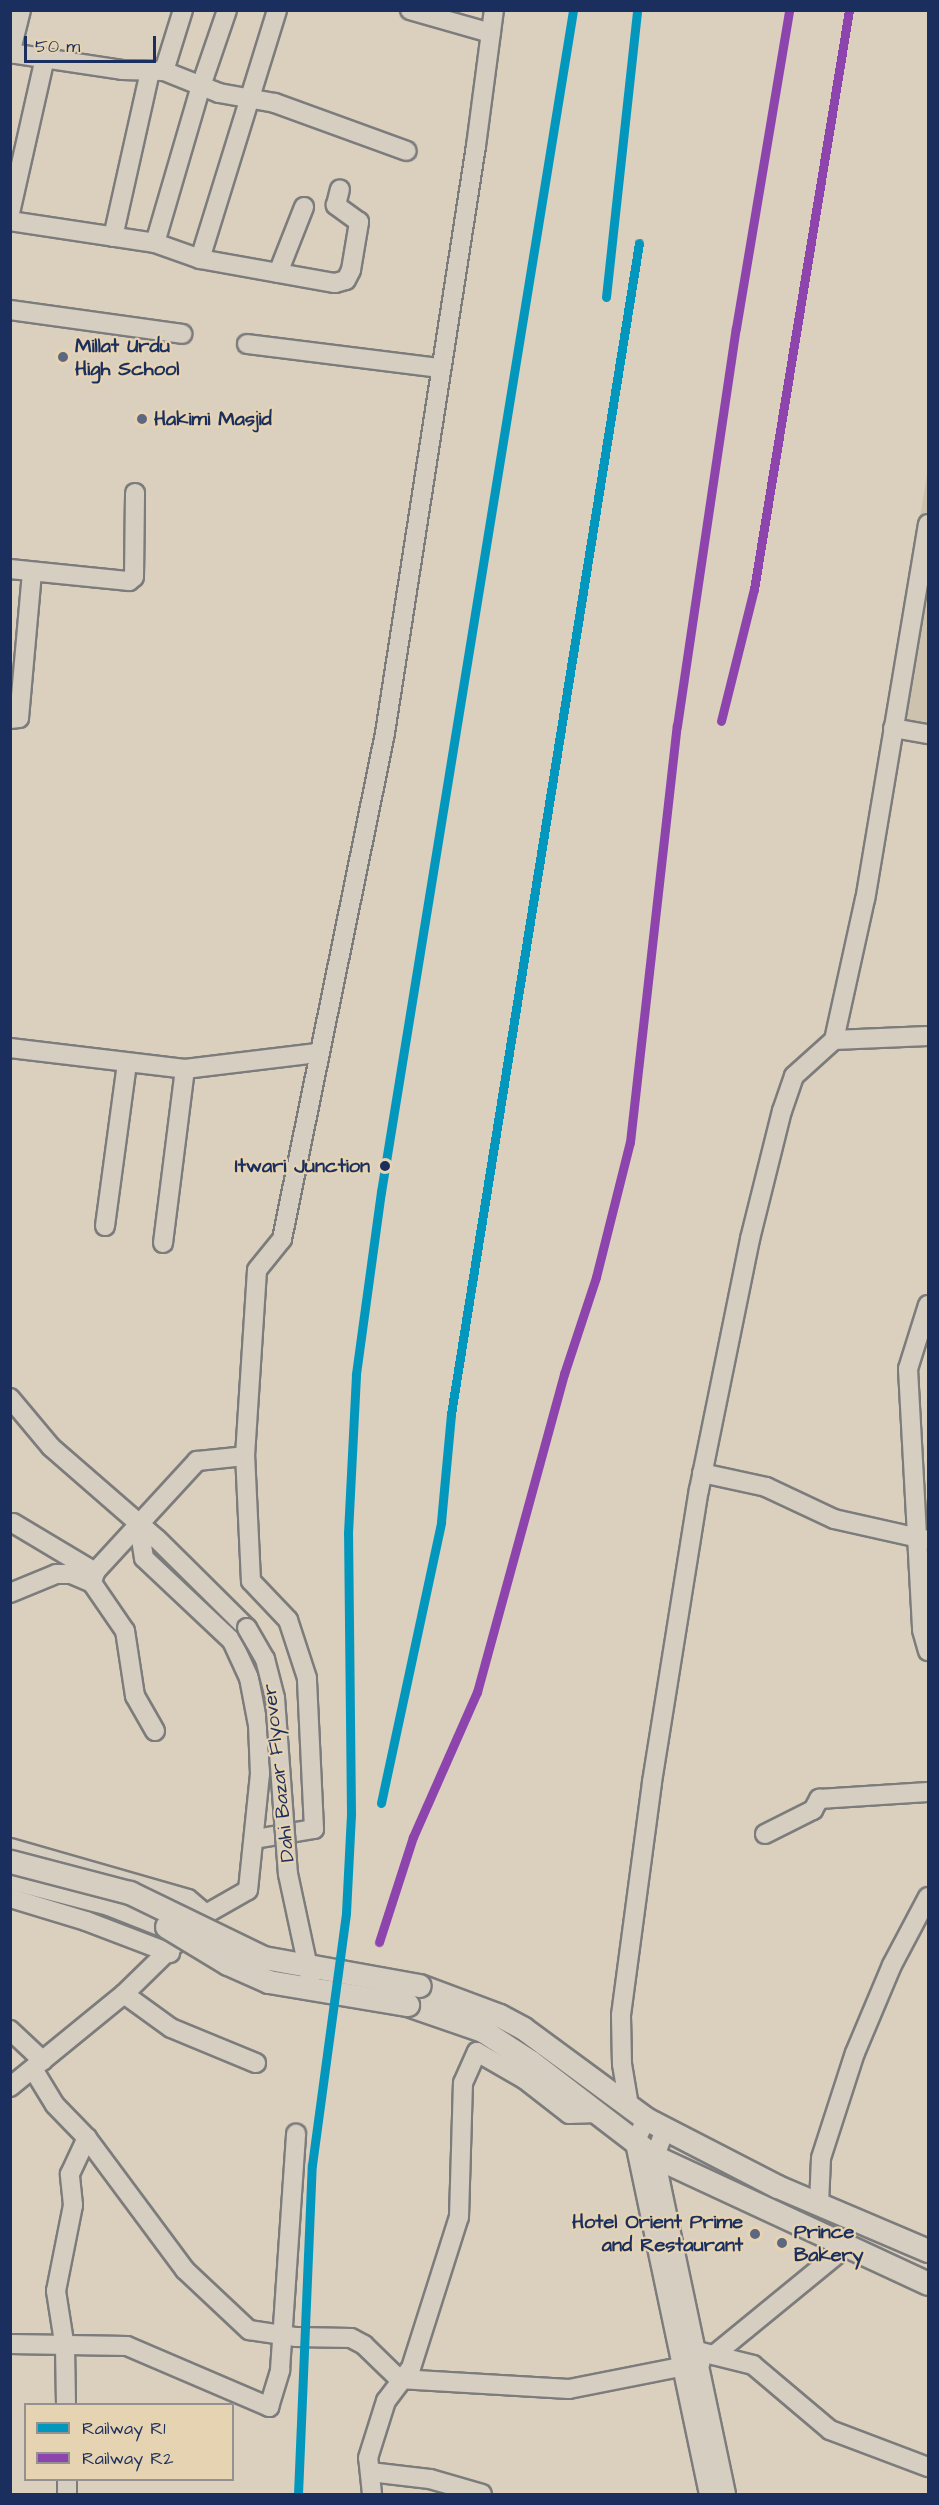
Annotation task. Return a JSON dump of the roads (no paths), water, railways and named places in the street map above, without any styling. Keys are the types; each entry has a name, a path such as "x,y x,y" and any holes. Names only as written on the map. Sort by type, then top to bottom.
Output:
{"main road":[{"path":"10,1862 130,1893 264,1958 420,1986 500,2016 524,2029 597,2085 647,2118 819,2204 928,2251"},
{"path":"10,1878 109,1904 167,1927 248,1973 311,1990 408,2005 483,2031 598,2113 655,2157 928,2284"}],"street":[{"path":"21,10 11,53 157,72 201,86 276,103 407,151"},
{"path":"113,237 157,72 183,10"},
{"path":"155,243 201,86 227,10"},
{"path":"200,260 278,10"},
{"path":"410,10 430,13 491,33"},
{"path":"255,1839 314,1829 308,1678 288,1620 251,1581 245,1456 257,1270 282,1239 314,1086 317,1053 385,733 494,10"},
{"path":"10,213 45,58"},
{"path":"10,220 155,243 200,260 335,283 346,280 359,222 336,205 340,189"},
{"path":"278,273 304,207"},
{"path":"10,310 182,334"},
{"path":"247,344 440,368"},
{"path":"10,569 32,573 129,580 134,577 135,493"},
{"path":"726,2494 704,2357 647,2118 622,2064 621,2015 652,1782 702,1473 750,1239 782,1111 794,1076 834,1040 865,899 928,524"},
{"path":"10,719 19,718 32,573"},
{"path":"893,728 928,734"},
{"path":"834,1040 928,1036"},
{"path":"10,1048 185,1069 317,1053"},
{"path":"105,1226 127,1063"},
{"path":"163,1243 185,1069"},
{"path":"928,1305 924,1334 908,1369 920,1429 922,1630 928,1651"},
{"name":"Dahi Bazar Flyover","path":"10,1398 51,1447 157,1539 248,1628 265,1659 275,1698 288,1874 309,1966 311,1990"},
{"path":"94,1577 138,1522 197,1461 245,1456"},
{"path":"702,1473 766,1487 834,1519 922,1539"},
{"path":"10,2087 124,1994 170,1953 206,1914 248,1890 260,1774 258,1725 249,1678 232,1641 144,1558 138,1522"},
{"path":"13,1523 94,1577 125,1632 135,1696 155,1731"},
{"path":"10,1593 56,1574 94,1577"},
{"path":"765,1834 813,1810 819,1799 928,1792"},
{"path":"10,1848 188,1899 206,1914"},
{"path":"819,2204 821,2158 855,2053 892,1965 928,1897"},
{"path":"10,1898 86,1921 170,1953"},
{"path":"124,1994 171,2028 256,2063"},
{"path":"10,2030 38,2065 55,2105 87,2138 185,2270 249,2330 289,2336 351,2338 364,2345 399,2379 569,2390 680,2361 704,2357 753,2366 830,2430 928,2467"},
{"path":"372,2494 368,2458 386,2401 399,2379 411,2368 459,2217 463,2083 477,2052 524,2079 569,2114 598,2113"},
{"path":"647,2118 635,2143 708,2494"},
{"path":"10,2344 29,2342 65,2348 127,2346 269,2408 289,2336 296,2134"},
{"path":"66,2403 65,2348 56,2291 73,2205 70,2174 87,2138"},
{"path":"704,2357 846,2247"},
{"path":"370,2472 430,2479 482,2494"}],"rail line":[{"name":"R1","path":"298,2494 312,2165 346,1913 351,1814 348,1533 356,1374 381,1192 573,10"},
{"name":"R1","path":"606,297 637,10"},
{"name":"R2","path":"379,1942 413,1837 477,1692 564,1374 596,1277 630,1142 677,726 736,328 789,10"},
{"name":"R2","path":"721,721 754,589 849,10"},
{"name":"R1","path":"381,1803 441,1522 451,1414 639,243"}],"place":[{"name":"Millat Urdu High School","path":"63,357"},
{"name":"Hakimi Masjid","path":"142,419"},
{"name":"Itwari Junction","path":"385,1166"},
{"name":"Hotel Orient Prime and Restaurant","path":"755,2234"},
{"name":"Prince Bakery","path":"782,2243"}]}
